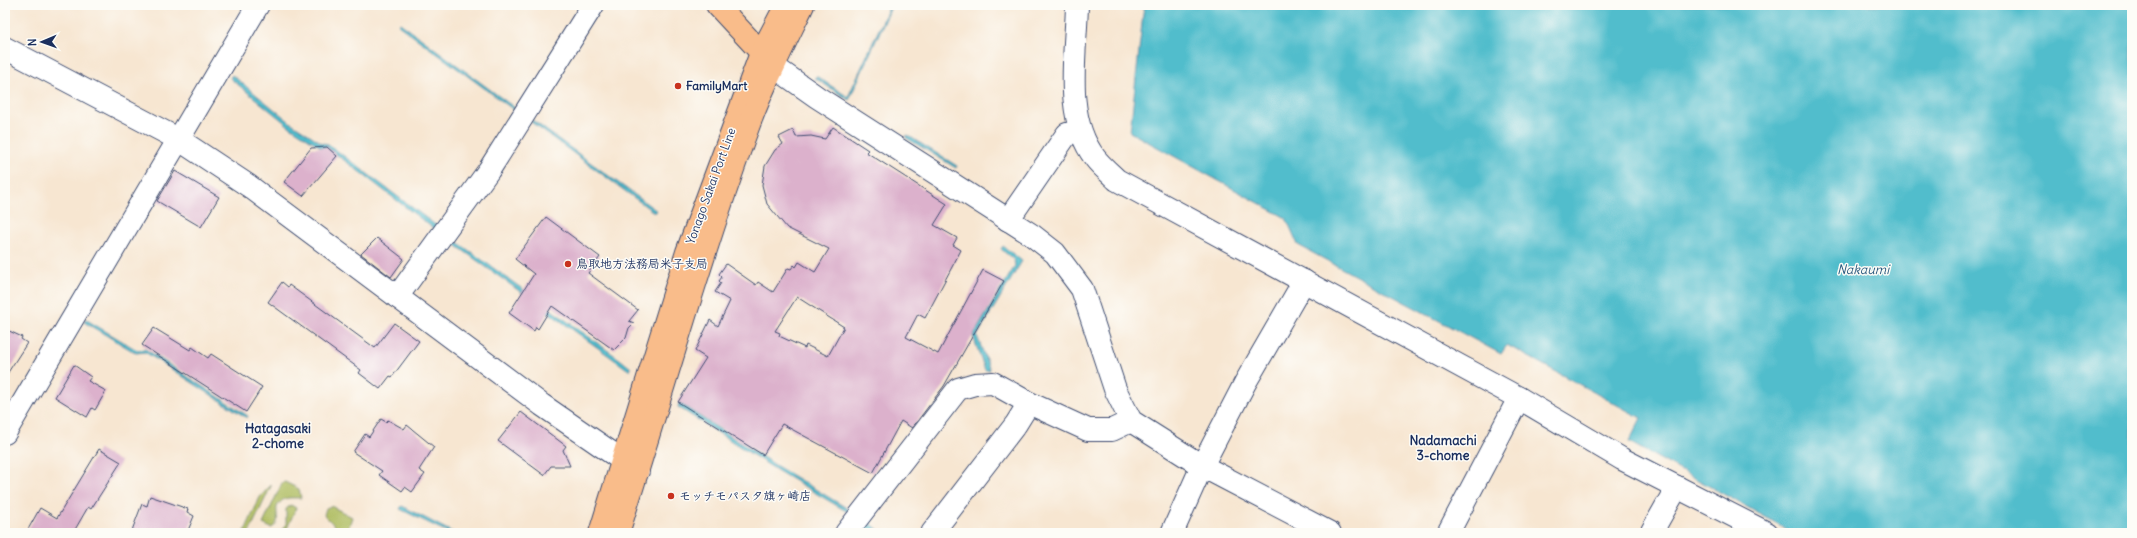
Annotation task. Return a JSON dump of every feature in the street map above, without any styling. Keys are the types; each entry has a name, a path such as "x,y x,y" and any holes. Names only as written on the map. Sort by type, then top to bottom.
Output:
{"main road":[{"path":"717,5 767,59"},
{"name":"Yonago Sakai Port Line","path":"600,533 631,466 734,166 767,59 786,5"},
{"name":"Yonago Sakai Port Line","path":"767,59 802,5"},
{"name":"Yonago Sakai Port Line","path":"618,533 631,466"}],"street":[{"path":"5,433 258,5"},
{"path":"397,297 489,170 593,5"},
{"path":"1077,5 1075,104 1080,131 1095,159 1117,180 1519,398 1622,459 1767,533"},
{"path":"5,48 178,139 249,186 542,405 631,466"},
{"path":"767,59 817,96 1008,220 1055,253 1082,289 1115,389 1131,421 1202,466 1330,533"},
{"path":"1008,220 1067,134 1080,131"},
{"path":"1172,533 1202,466 1245,383 1304,282"},
{"path":"854,523 958,389 975,384 993,383 1028,403 1088,430 1112,430 1131,421"},
{"path":"1448,533 1519,398"},
{"path":"932,533 1016,424 1028,403"},
{"path":"1652,533 1677,487"}],"green space":[{"path":"285,482 299,489 301,498 287,498 279,503 277,507 277,522 271,528 263,524 282,483"},
{"path":"272,484 249,533 244,533 260,497"},
{"path":"291,505 296,508 285,533 279,533 286,525 286,509"},
{"path":"331,506 352,517 347,533 338,533 335,526 324,515 326,508"}],"water":[{"path":"890,5 892,5 849,100 815,78 816,76 848,97"},
{"name":"Nakaumi","path":"1144,5 2132,5 2132,533 1794,533 1629,442 1641,418 1507,345 1501,354 1298,245 1286,218 1130,132"},
{"path":"400,23 515,108 514,110 398,25"},
{"path":"232,75 290,122 322,143 328,144 440,227 453,239 621,360 631,368 630,371 450,241 327,147 321,147 289,126 230,78"},
{"path":"532,120 657,211 655,213 531,122"},
{"path":"907,135 957,166 956,168 905,137"},
{"path":"1003,246 1022,261 977,336 990,370 985,370 973,336 1015,266 1014,260 1001,249"},
{"path":"85,319 137,350 145,349 248,416 247,418 145,352 136,353 84,322"},
{"path":"679,403 775,465 865,519 880,531 878,533 856,533 853,515 778,471 678,407"},
{"path":"402,506 454,533 449,533 400,509"}],"building":[{"path":"833,127 868,150 866,152 947,204 934,225 957,238 953,245 961,250 925,318 918,314 906,337 938,354 983,270 1004,281 944,386 912,428 901,421 873,473 782,424 763,455 678,402 706,358 695,351 710,320 718,326 730,301 715,292 721,283 719,281 722,277 719,274 726,264 756,285 758,282 773,292 788,268 791,269 794,265 796,267 799,262 815,272 829,249 787,228 767,204 762,185 765,166 775,150 783,144 779,137 793,130 796,137 811,136 825,139","holes":["797,297 844,327 828,356 806,345 805,348 779,336 780,333 775,331"]},
{"path":"327,147 337,156 303,196 284,182 311,148"},
{"path":"175,171 219,197 201,227 157,201"},
{"path":"546,217 600,257 588,273 638,310 629,321 634,323 629,328 626,338 614,350 552,306 538,329 536,327 534,331 509,313 534,274 515,259"},
{"path":"377,238 404,259 391,277 361,254"},
{"path":"282,282 288,287 289,285 375,348 394,323 419,341 392,377 390,376 380,389 359,373 361,370 268,302"},
{"path":"154,328 190,350 192,347 208,358 211,354 262,387 246,412 142,345"},
{"path":"5,329 22,337 21,339 27,343 5,377"},
{"path":"74,365 91,377 88,381 106,391 95,410 92,408 87,417 55,397"},
{"path":"521,412 566,446 563,450 570,466 551,466 544,475 498,441"},
{"path":"381,419 386,422 388,420 404,429 407,425 434,447 419,470 425,474 412,492 405,487 402,491 379,475 382,471 353,452 365,434 369,437"},
{"path":"99,449 121,462 91,509 88,507 73,533 26,533 40,508 57,518"},
{"path":"150,496 188,509 187,512 194,516 187,533 131,533 142,504 147,506"}],"place":[{"name":"FamilyMart","path":"678,86"},
{"name":"鳥取地方法務局米子支局","path":"568,264"},
{"name":"モッチモパスタ旗ヶ崎店","path":"671,496"}],"district":[{"name":"Hatagasaki 2-chome","path":"278,436"},
{"name":"Nadamachi 3-chome","path":"1443,448"}]}
